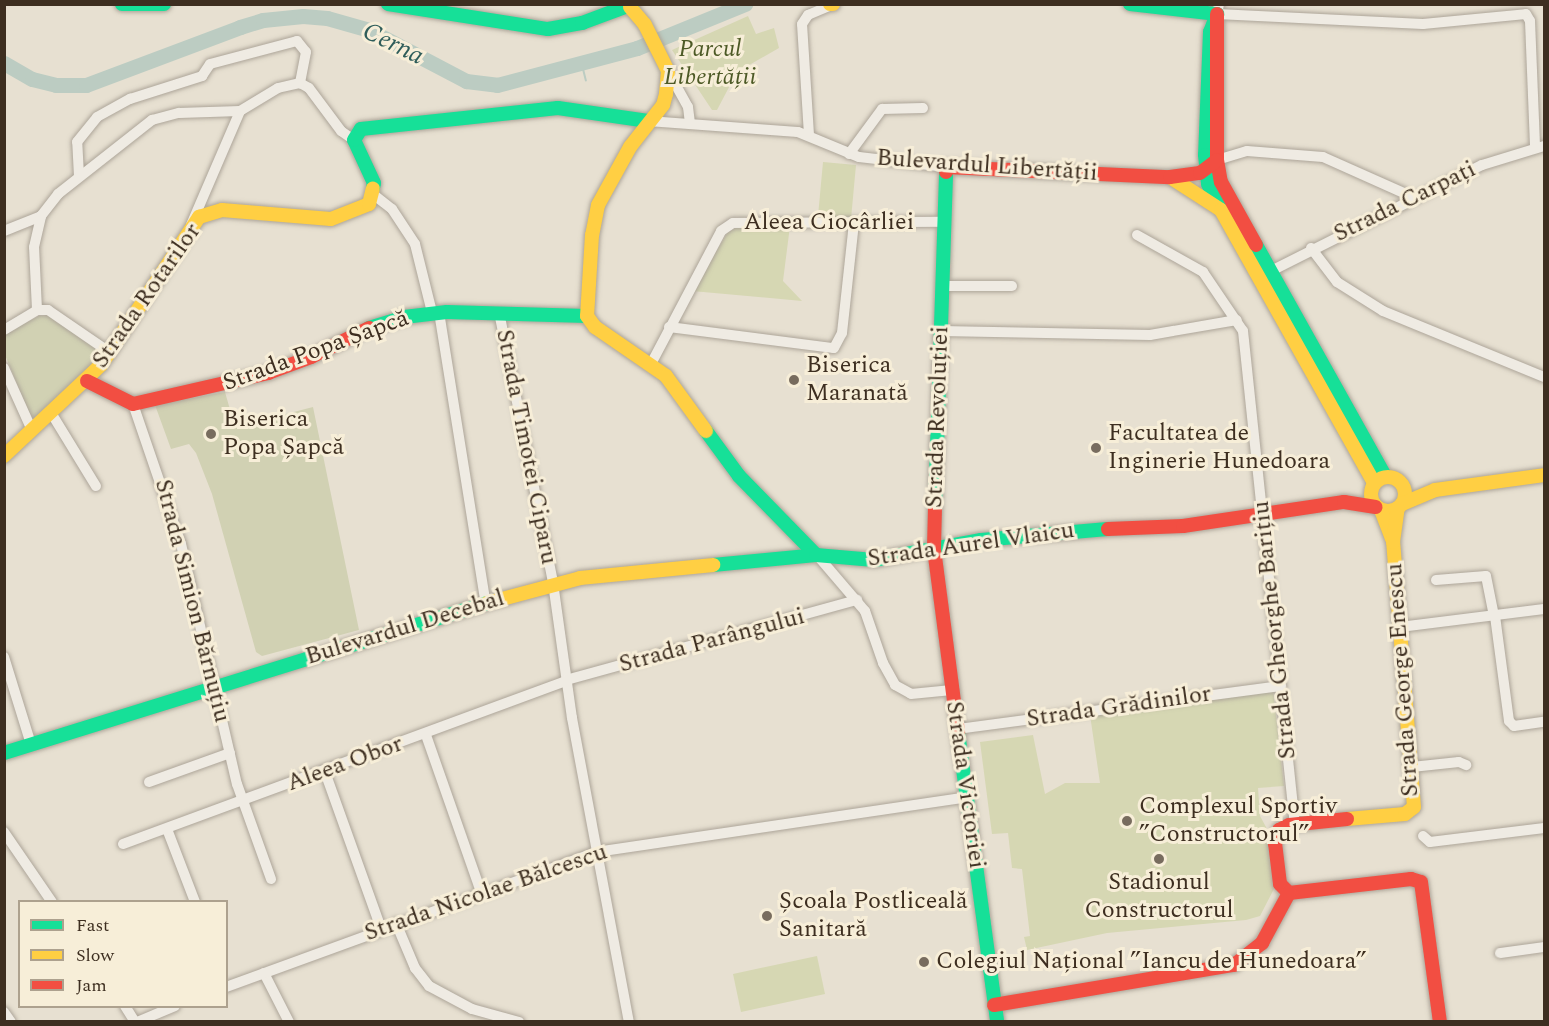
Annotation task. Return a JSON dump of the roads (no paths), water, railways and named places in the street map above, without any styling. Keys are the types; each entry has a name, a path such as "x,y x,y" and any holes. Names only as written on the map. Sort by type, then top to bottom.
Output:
{"street":[{"path":"122,4 164,4"},
{"path":"388,4 548,29 582,23 630,5 645,26 688,106 690,123"},
{"path":"1130,4 1423,24 1523,14 1530,21 1540,147"},
{"path":"809,135 802,24 808,15 832,5"},
{"path":"1218,9 1220,33 1217,160 1223,186 1271,271 1382,481"},
{"path":"1218,9 1210,32 1206,170 1221,210 1382,481 1405,492 1400,506"},
{"path":"79,176 77,142 97,117 130,99 202,76 210,64 297,41 306,52 300,83"},
{"path":"666,68 663,105 648,122 598,206 592,235 587,316 600,331 651,364 675,387 739,477 857,600 895,685 911,694 952,690"},
{"path":"4,231 41,216 79,176 159,118 179,113 240,111 278,88 300,83 309,88 341,131 354,140 373,177 374,195 392,209 415,244 435,312 486,604"},
{"path":"849,154 882,109 922,108"},
{"name":"Bulevardul Libertății","path":"354,140 361,129 372,125 548,109 573,109 648,122 690,123 809,135 849,154 946,167 1170,177 1192,176 1206,170"},
{"path":"191,225 240,111"},
{"name":"Strada Carpați","path":"1271,271 1311,248 1493,160 1540,147"},
{"path":"1206,170 1217,160 1256,150 1323,157 1415,198"},
{"name":"Strada Revoluției","path":"934,549 946,167"},
{"path":"1170,177 1221,210"},
{"name":"Strada Rotarilor","path":"4,456 31,428 87,381 109,352 191,225 205,214 222,210 340,218 363,209 374,195"},
{"path":"37,310 34,248 41,216"},
{"name":"Aleea Ciocârliei","path":"651,364 669,327 727,226 741,221 945,222"},
{"path":"669,327 834,348 843,333 854,223"},
{"name":"Strada Gheorghe Barițiu","path":"1137,234 1203,272 1243,331 1295,824"},
{"path":"1311,248 1330,276 1376,307 1545,377"},
{"path":"943,286 1012,286"},
{"path":"4,330 37,310 48,310 109,352"},
{"name":"Strada Popa Șapcă","path":"133,404 243,381 311,357 372,326 435,312 587,316"},
{"name":"Strada Timotei Ciparu","path":"499,312 553,583 566,681 626,1021"},
{"path":"941,331 1150,335 1237,320"},
{"path":"4,368 31,428"},
{"path":"87,381 133,404"},
{"name":"Strada Simion Bărnuțiu","path":"133,404 181,544 230,753 243,801 271,879"},
{"path":"50,411 96,486"},
{"path":"1382,481 1435,490 1545,475"},
{"name":"Strada Aurel Vlaicu","path":"1344,502 1382,481"},
{"name":"Strada George Enescu","path":"1382,481 1371,497 1379,508 1393,542"},
{"name":"Strada Aurel Vlaicu","path":"816,555 862,561 1069,530 1183,526 1344,502 1379,508 1400,506 1435,490"},
{"name":"Strada George Enescu","path":"1295,824 1405,814 1414,807 1393,542 1400,506"},
{"name":"Strada Victoriei","path":"934,549 997,1022"},
{"name":"Bulevardul Decebal","path":"4,753 553,583 660,568 816,555"},
{"path":"1436,580 1486,576 1495,616 1509,721 1518,726 1545,722"},
{"name":"Strada Parângului","path":"566,681 857,600"},
{"path":"1400,627 1545,609"},
{"path":"4,657 31,744"},
{"name":"Aleea Obor","path":"123,844 426,735 566,681"},
{"name":"Strada Grădinilor","path":"958,729 1281,686"},
{"path":"426,735 481,892"},
{"path":"149,782 230,753"},
{"path":"1412,767 1459,762 1466,765"},
{"path":"325,772 381,928"},
{"name":"Strada Nicolae Bălcescu","path":"228,986 381,928 596,852 967,797"},
{"path":"1289,893 1280,884 1275,843 1279,830 1295,824"},
{"path":"1423,836 1430,842 1545,828"},
{"path":"167,829 194,900"},
{"path":"4,832 51,900"},
{"path":"1289,893 1411,879 1423,885 1440,1022"},
{"path":"994,1005 1234,965 1262,943 1289,893"},
{"path":"396,923 415,968 429,986 472,1009 519,1022"},
{"path":"1500,953 1545,947"},
{"path":"264,973 289,1022"},
{"path":"126,1008 136,1022 170,1008"},
{"path":"4,1012 11,1022"}],"waterway":[{"name":"Cerna","path":"4,63 32,79 56,85 86,85 240,27 263,20 303,16 327,18 369,30 466,81 497,85 637,48 745,4"},
{"path":"582,65 586,81"}],"place":[{"name":"Biserica Maranată","path":"794,380"},
{"name":"Biserica Popa Șapcă","path":"211,434"},
{"name":"Facultatea de Inginerie Hunedoara","path":"1096,448"},
{"name":"Complexul Sportiv ”Constructorul”","path":"1127,821"},
{"name":"Stadionul Constructorul","path":"1159,859"},
{"name":"Școala Postliceală Sanitară","path":"767,916"},
{"name":"Colegiul Național ”Iancu de Hunedoara”","path":"924,962"}],"park label":[{"name":"Parcul Libertății","path":"710,64"}]}
